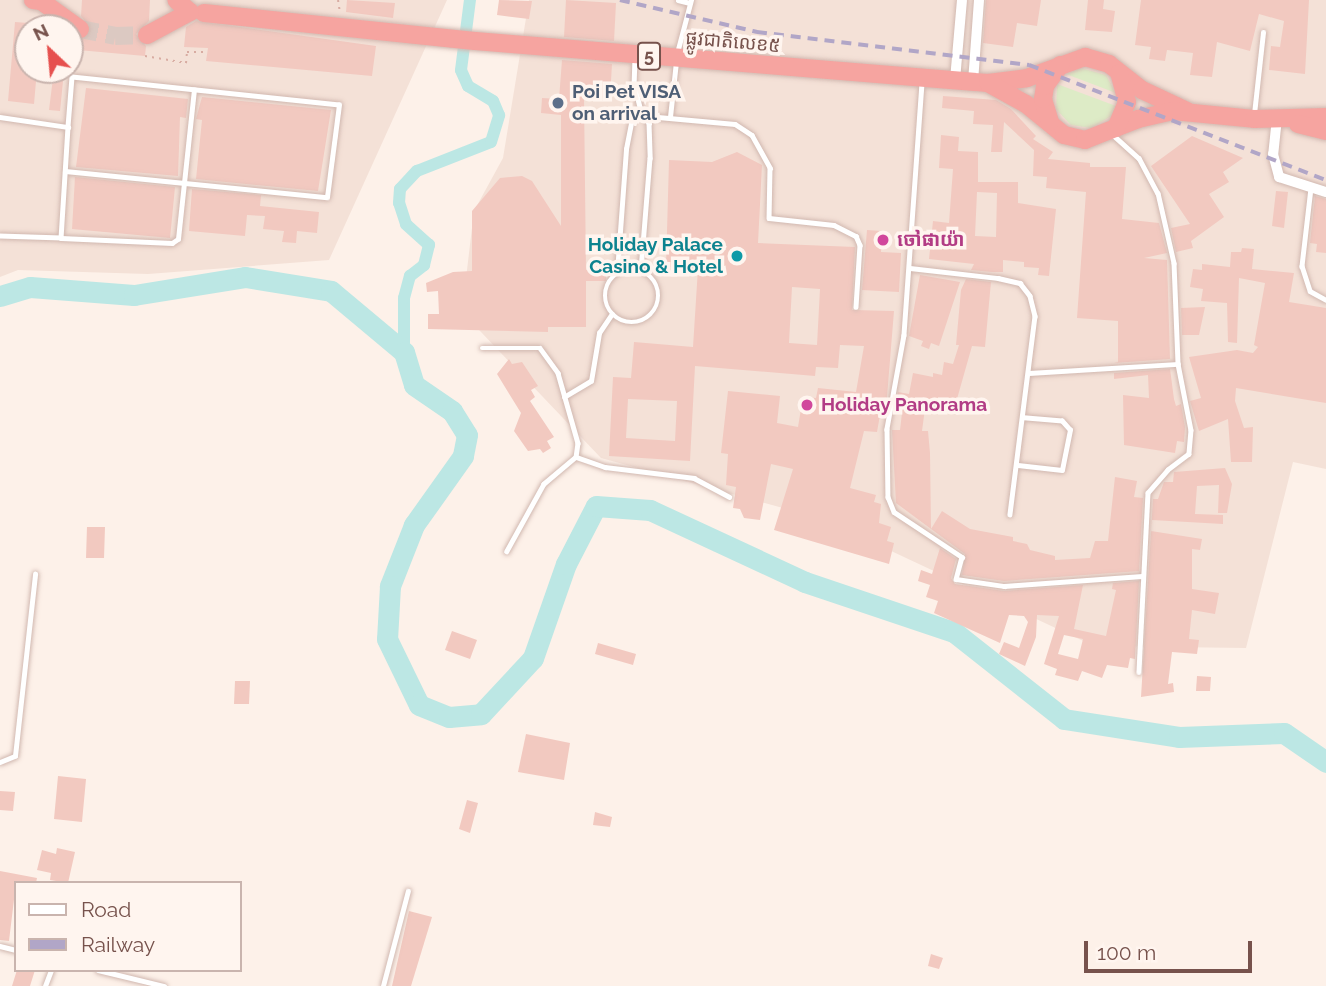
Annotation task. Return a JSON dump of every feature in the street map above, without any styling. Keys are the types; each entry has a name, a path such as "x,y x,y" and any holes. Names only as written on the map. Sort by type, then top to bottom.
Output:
{"highway":[{"path":"33,0 42,0 60,14"},
{"path":"147,35 190,12 176,0"},
{"name":"ផ្លូវជាតិលេខ៥","path":"204,13 391,34 972,82 1027,78 1085,57 1098,59 1142,90 1187,111"},
{"path":"1052,125 1043,100 1045,86 1061,65"},
{"path":"1113,131 1127,102 1119,74"},
{"name":"ផ្លូវជាតិលេខ៥","path":"972,82 1052,125 1064,135 1085,140 1157,114 1187,111 1254,118 1326,117"},
{"name":"ផ្លូវជាតិលេខ៥","path":"1278,118 1326,131"}],"street":[{"path":"962,0 972,82"},
{"path":"972,82 979,0"},
{"path":"1278,118 1273,154 1279,177 1326,192"}],"lane":[{"path":"670,117 676,59 690,2 678,0"},
{"path":"1254,118 1263,32"},
{"path":"635,55 634,83 641,112 647,116 735,124 752,135 770,169 769,218 834,225 856,236 860,245 856,307"},
{"path":"61,237 65,171 68,127 72,77 339,105 327,197 65,171"},
{"path":"923,78 910,268 887,429 888,497 894,512 962,558 956,579 1004,586 1142,576"},
{"path":"0,236 172,243 178,239 194,90"},
{"path":"641,112 632,119 626,149 617,272 606,290 612,314 625,325 650,318 656,293 641,269 650,158 647,116"},
{"path":"0,117 68,127"},
{"path":"1113,131 1139,158 1158,193 1177,281 1178,364 1191,430 1189,454 1148,494 1139,672"},
{"path":"1311,187 1302,266 1310,291 1326,300"},
{"path":"910,268 1020,283 1030,296 1035,316 1010,514"},
{"path":"617,272 641,269"},
{"path":"565,397 591,381 599,333 612,314"},
{"path":"482,348 540,348 558,373 578,443 576,457 544,484 507,551"},
{"path":"1029,373 1178,364"},
{"path":"1018,465 1062,470 1070,430 1062,421 1024,418"},
{"path":"576,457 605,467 694,478 729,497"},
{"path":"0,762 15,757 35,575"},
{"path":"383,986 408,891"},
{"path":"106,972 164,986"}],"path":[{"path":"145,56 186,63 187,52 206,52"}],"shaded area":[{"path":"0,0 447,0 329,260 148,274 18,270 0,277"},
{"path":"529,0 1326,0 1326,469 1293,462 1246,648 1094,646 823,519 601,458 462,312 474,211 503,158"}],"green space":[{"path":"1081,68 1106,75 1116,93 1066,74"},
{"path":"1057,84 1116,106 1113,115 1091,128 1071,125 1056,109"}],"building":[{"path":"82,0 150,0 149,21 136,34 146,46 145,56 84,51 84,35 91,29 84,20 84,14 81,14"},
{"path":"347,0 395,3 393,18 346,12"},
{"path":"499,0 532,1 529,19 497,15"},
{"path":"566,0 616,3 614,41 564,37"},
{"path":"986,0 1041,0 1037,26 1017,23 1013,47 983,43"},
{"path":"1088,0 1104,0 1103,9 1115,11 1112,32 1085,30"},
{"path":"1141,0 1309,0 1305,74 1269,70 1271,46 1280,47 1284,21 1259,14 1250,51 1217,42 1212,77 1190,75 1193,53 1167,50 1165,61 1149,59 1151,47 1135,45"},
{"path":"196,21 376,46 372,76 206,61 208,48 184,47 186,27"},
{"path":"14,33 14,84 36,84 34,104 8,101"},
{"path":"562,60 612,64 610,98 584,97 586,270 606,270 606,281 586,281 586,327 548,327 548,332 428,329 428,314 439,314 438,291 427,292 426,283 453,272 472,271 472,211 500,178 522,176 532,181 561,226 561,115 541,113 542,98 559,99"},
{"path":"52,84 63,84 60,111 49,110"},
{"path":"86,88 188,99 186,118 180,117 178,176 76,167"},
{"path":"943,96 996,100 1011,109 1036,136 1033,139 1053,152 1048,159 1090,163 1090,167 1126,167 1122,219 1159,223 1167,253 1144,258 1167,260 1170,359 1114,363 1118,362 1118,321 1077,318 1086,192 1046,188 1047,177 1033,176 1034,150 1004,122 1002,152 991,152 993,125 973,124 974,111 942,108"},
{"path":"202,97 331,110 318,191 196,179 202,120 196,119"},
{"path":"941,135 959,137 958,151 978,152 978,182 1018,182 1018,203 1056,209 1049,276 1038,275 1039,268 1024,267 1024,262 1003,260 1003,272 992,272 971,270 974,264 929,259 933,221 949,223 953,169 939,168","holes":["977,192 997,193 996,237 975,236"]},
{"path":"1192,136 1243,158 1223,172 1229,182 1209,194 1224,217 1191,241 1193,248 1176,252 1171,228 1190,224 1151,166"},
{"path":"737,152 762,165 758,243 855,247 852,310 894,311 886,409 881,409 877,432 864,431 850,488 876,495 874,502 881,504 879,523 891,527 887,541 894,543 889,564 774,530 793,469 771,464 760,520 744,518 740,509 733,508 736,487 726,485 728,454 721,453 728,391 780,396 777,423 798,427 803,397 816,398 818,388 856,392 864,346 840,345 838,368 816,367 815,376 695,366 690,461 609,456 613,377 631,378 634,342 693,347 698,268 666,267 669,160 712,162","holes":["792,287 820,289 817,345 789,343","628,399 677,401 675,441 626,438"]},
{"path":"75,177 175,187 170,238 72,229"},
{"path":"192,189 261,195 260,206 319,212 317,233 297,231 296,243 282,242 284,231 263,229 265,216 247,215 245,236 189,231"},
{"path":"1276,191 1288,192 1284,228 1272,226"},
{"path":"1315,196 1326,199 1326,253 1316,252 1317,244 1310,243"},
{"path":"867,230 882,231 881,252 901,253 899,292 862,290"},
{"path":"1242,248 1254,249 1252,269 1294,273 1289,302 1326,308 1326,403 1236,388 1235,401 1244,428 1253,427 1252,462 1231,462 1228,419 1199,431 1190,401 1201,398 1189,357 1237,350 1253,353 1258,347 1254,345 1265,283 1239,278 1237,343 1228,342 1227,303 1201,301 1203,289 1190,287 1193,269 1202,270 1202,264 1230,267 1231,252 1241,252"},
{"path":"920,275 960,282 939,346 931,343 929,349 921,346 923,341 909,336"},
{"path":"966,279 991,282 985,347 972,346 955,406 926,401 922,431 928,431 931,529 896,503 892,430 900,430 902,413 895,411 898,392 909,394 913,373 933,377 933,373 942,375 944,362 953,364 959,345 956,345 961,290"},
{"path":"1205,307 1199,335 1182,335 1181,308"},
{"path":"509,359 512,364 522,362 538,386 531,390 535,397 530,401 554,437 547,441 551,448 543,453 540,449 528,451 514,431 521,413 497,374"},
{"path":"1170,369 1176,406 1181,404 1185,427 1184,442 1177,441 1175,453 1124,445 1123,395 1149,398 1148,375 1114,379 1114,373"},
{"path":"1225,468 1232,484 1227,513 1218,513 1219,485 1197,486 1195,514 1223,515 1223,524 1152,520 1151,529 1153,499 1158,499 1164,482 1173,482 1174,472"},
{"path":"1115,477 1137,481 1134,497 1143,498 1139,571 1004,581 962,575 965,554 931,529 942,511 970,529 1013,537 1013,541 1027,544 1030,550 1055,556 1055,560 1090,558 1095,541 1108,541"},
{"path":"87,527 105,527 104,558 86,558"},
{"path":"1151,531 1202,539 1200,550 1192,549 1192,589 1219,593 1215,614 1192,610 1189,639 1199,640 1197,654 1172,652 1168,684 1173,683 1174,692 1141,697"},
{"path":"940,548 956,559 951,578 955,584 1004,591 1083,585 1074,629 1106,636 1116,590 1112,589 1113,583 1139,581 1135,659 1130,658 1128,668 1107,665 1102,678 1082,671 1078,681 1055,675 1057,669 1044,664 1059,616 1037,615 1036,637 1025,666 999,654 1004,642 1019,648 1028,622 1024,616 1009,615 1000,643 934,613 938,601 926,597 930,585 918,581 921,570 932,574","holes":["1064,635 1083,639 1078,659 1058,654"]},
{"path":"452,631 477,640 470,659 445,650"},
{"path":"598,643 636,654 633,665 595,654"},
{"path":"1197,676 1211,677 1210,691 1196,691"},
{"path":"235,681 250,681 249,704 234,704"},
{"path":"526,734 570,743 564,780 518,772"},
{"path":"58,776 86,779 82,822 54,819"},
{"path":"0,791 15,792 13,811 0,810"},
{"path":"467,800 478,803 470,833 459,829"},
{"path":"595,812 612,817 610,827 593,825"},
{"path":"57,848 75,852 68,881 50,880 51,873 37,870 42,850 56,854"},
{"path":"0,871 37,878 36,881 14,881 9,941 0,940"},
{"path":"409,911 432,917 411,986 392,986"},
{"path":"931,954 943,958 939,969 928,966"},
{"path":"16,972 34,972 30,986 12,986"}],"waterway":[{"path":"404,352 404,298 410,276 424,265 429,245 406,224 399,203 400,189 417,171 491,142 499,115 493,101 468,86 461,70 470,0"},
{"path":"0,296 30,287 134,295 245,277 331,291 404,352 414,385 452,411 467,435 463,456 414,525 390,586 387,639 419,705 449,717 481,714 533,658 566,564 596,506 650,510 805,582 954,632 1064,719 1179,737 1284,733 1326,762"}],"tunnel":[{"path":"84,30 115,36 147,35"}],"railway":[{"path":"620,0 757,32 1029,65 1326,180"}],"place":[{"name":"Poi Pet VISA on arrival","path":"558,103"},
{"name":"ចៅផាយ៉ា","path":"883,240"},
{"name":"Holiday Palace Casino & Hotel","path":"737,256"},
{"name":"Holiday Panorama","path":"807,405"}]}
